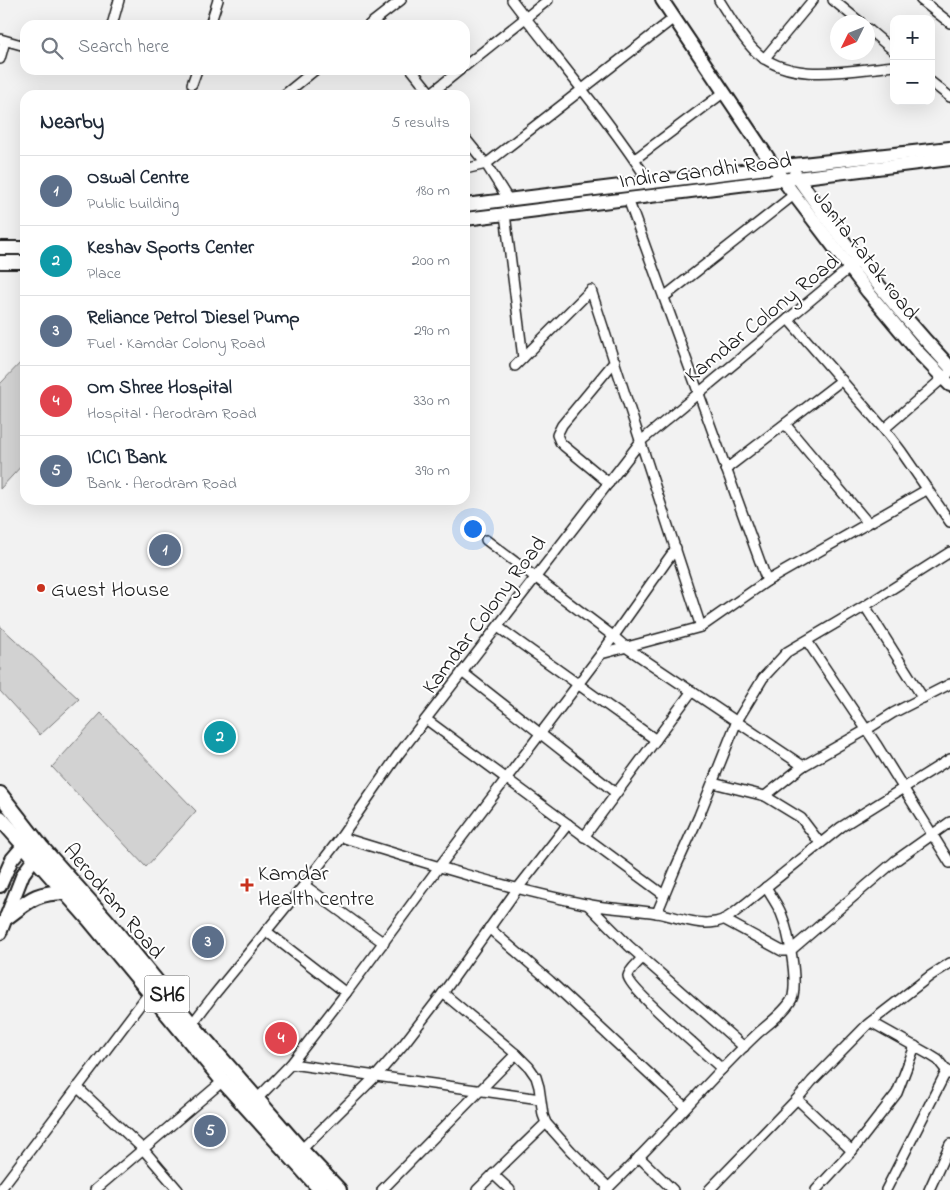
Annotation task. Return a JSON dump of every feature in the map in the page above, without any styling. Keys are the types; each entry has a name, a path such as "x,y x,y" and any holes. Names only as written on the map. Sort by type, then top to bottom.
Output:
{"main road":[{"name":"Janta fatak road","path":"662,0 783,180 854,264 918,352 948,375"},
{"name":"Indira Gandhi Road","path":"470,204 774,167 950,148"},
{"name":"Indira Gandhi Road","path":"470,218 950,159"},
{"path":"789,166 854,264"},
{"path":"0,248 20,248"},
{"path":"0,262 20,262"},
{"name":"Aerodram Road","path":"0,794 28,840 66,892 149,992 257,1099 338,1190"},
{"name":"Aerodram Road","path":"0,818 28,840"},
{"path":"0,886 12,859 28,840"},
{"path":"0,933 23,874 38,852"},
{"name":"Aerodram Road","path":"38,852 101,914 188,1030 222,1081 321,1190"},
{"path":"7,917 30,899 40,894 66,892"}],"street":[{"path":"113,20 119,0"},
{"path":"212,20 218,0"},
{"path":"378,20 401,0"},
{"path":"512,0 582,88 650,182"},
{"path":"470,62 548,0"},
{"path":"719,0 747,42 764,59 780,67 811,73 890,66"},
{"path":"764,59 813,0"},
{"path":"833,0 851,15"},
{"path":"921,0 950,23"},
{"path":"470,168 486,164 674,18"},
{"path":"875,35 890,48"},
{"path":"0,59 3,40 20,45"},
{"path":"192,84 195,75"},
{"path":"290,90 308,75"},
{"path":"416,75 427,90"},
{"path":"437,90 454,75"},
{"path":"935,85 950,97"},
{"path":"635,159 724,93"},
{"path":"470,144 486,164 508,199"},
{"path":"664,298 795,194"},
{"path":"628,199 767,581"},
{"path":"505,214 524,358"},
{"name":"Kamdar Colony Road","path":"188,1030 341,837 389,768 640,441 854,264"},
{"path":"515,366 591,290 701,627"},
{"path":"788,319 884,429 950,522"},
{"path":"608,483 564,446 557,435 562,425 615,361"},
{"path":"884,429 948,375"},
{"path":"726,469 842,380"},
{"path":"784,424 868,523"},
{"path":"600,654 701,627 767,581 928,489"},
{"path":"486,540 627,648 803,766"},
{"path":"257,1099 291,1064 346,994 439,867 578,684 676,548"},
{"path":"657,913 713,784 737,721 763,678 775,663 787,652 865,606 950,552"},
{"path":"865,606 923,698"},
{"path":"498,627 656,740"},
{"path":"807,641 904,788 950,863"},
{"path":"462,672 616,793"},
{"path":"766,796 803,766 893,713 950,684"},
{"path":"584,836 692,691"},
{"path":"427,720 664,894"},
{"path":"341,837 439,867 587,904 657,913 703,923 715,922 725,920 842,827 950,759"},
{"path":"713,784 766,796 801,818 820,843"},
{"path":"725,920 782,951 790,951 895,861 950,822"},
{"path":"301,1150 376,1076 403,1045 444,993 488,928 568,824"},
{"path":"304,885 384,943"},
{"path":"444,993 516,1054 536,1077 546,1123 607,1189 793,998 795,983 781,913 766,887"},
{"path":"587,904 642,958 744,1047"},
{"path":"488,928 550,981 685,1107"},
{"path":"266,931 346,994"},
{"path":"642,958 628,977 631,984 722,1069"},
{"path":"709,1190 812,1081 871,1022 949,965"},
{"path":"2,1189 149,992"},
{"path":"871,1022 930,1055 948,1073 886,1190"},
{"path":"816,1190 852,1151 897,1093 916,1046"},
{"path":"382,1190 516,1054"},
{"path":"291,1064 481,1089 540,1099"},
{"path":"95,1190 222,1081"},
{"path":"77,1087 143,1149 178,1190"},
{"path":"797,1099 852,1151"},
{"path":"477,1190 546,1123"},
{"path":"929,1190 950,1144"},
{"path":"639,1157 673,1190"},
{"path":"493,1174 510,1190"}],"shaded area":[{"path":"20,363 20,467 0,489 0,384"},
{"path":"0,626 79,699 40,735 0,691"},
{"path":"101,713 196,811 146,867 52,767"}],"place":[{"name":"Oswal Centre","path":"165,550"},
{"name":"Guest House","path":"41,588"},
{"name":"Keshav Sports Center","path":"220,737"},
{"name":"Kamdar Health centre","path":"247,885"},
{"name":"Reliance Petrol Diesel Pump","path":"208,942"},
{"name":"Om Shree Hospital","path":"281,1038"},
{"name":"ICICI Bank","path":"210,1131"}]}
